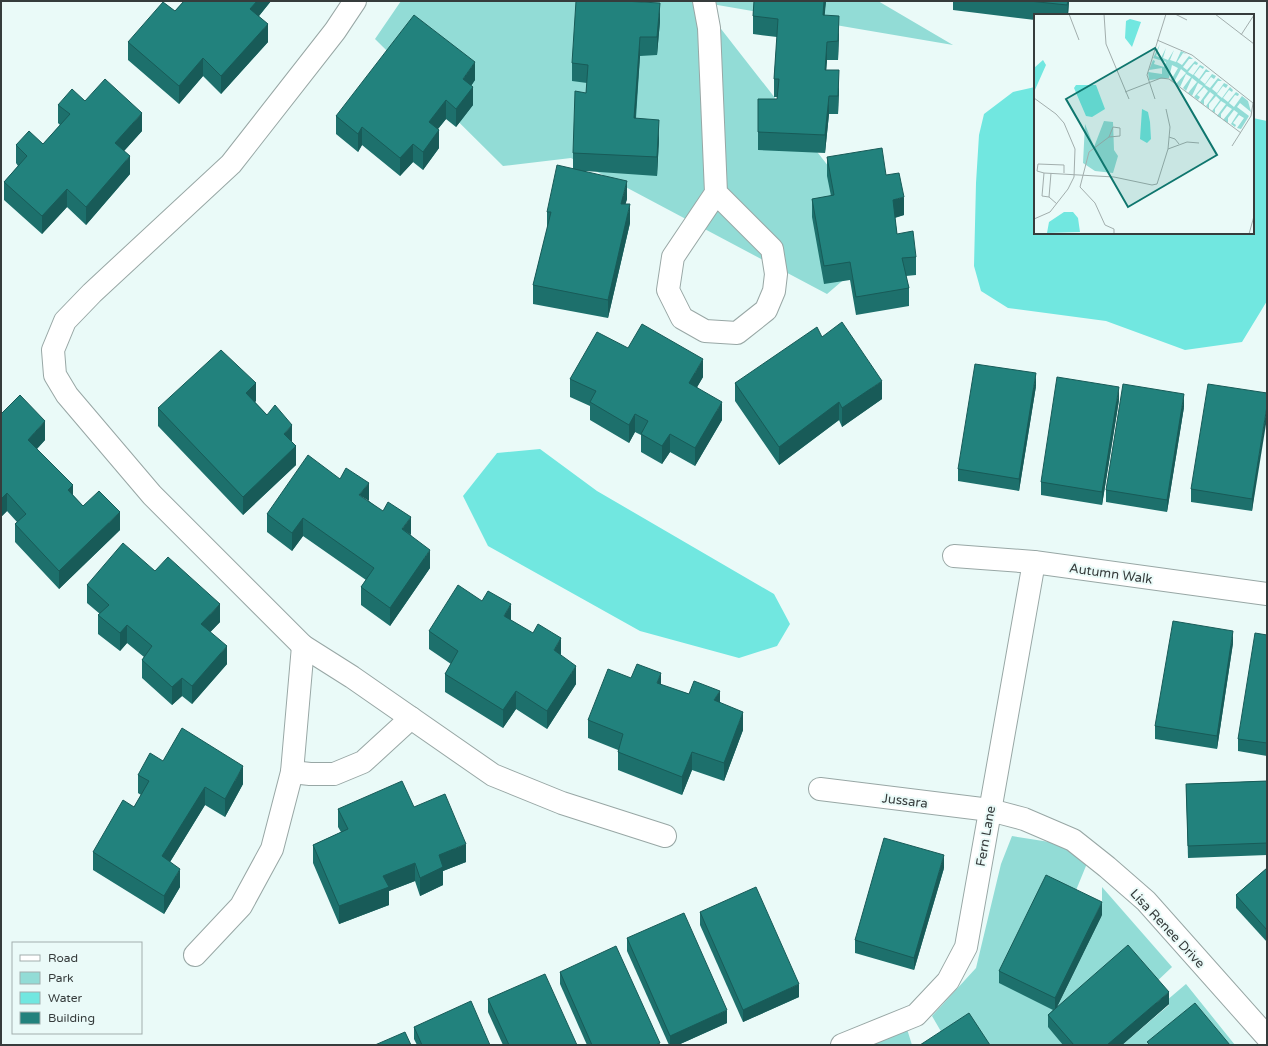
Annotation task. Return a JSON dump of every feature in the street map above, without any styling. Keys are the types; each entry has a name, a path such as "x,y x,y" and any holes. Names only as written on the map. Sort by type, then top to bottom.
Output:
{"street":[{"path":"355,1 335,32 231,164 65,321 53,350 55,375 67,395 152,495 303,646 352,677 493,775 562,802 665,836"},
{"path":"704,1 709,28 716,193 673,257 668,290 682,318 704,331 737,333 766,310 774,291 776,274 772,249 716,193"},
{"name":"Autumn Walk","path":"954,556 1034,562 1267,594"},
{"name":"Fern Lane","path":"842,1045 916,1015 948,981 966,947 1034,562"},
{"path":"195,955 241,906 272,849 292,772 303,646"},
{"path":"292,772 334,774 363,762 411,718"},
{"name":"Jussara","path":"820,790 990,810"},
{"name":"Lisa Renee Drive","path":"990,810 1024,819 1073,840 1107,867 1146,901 1267,1037"}],"green space":[{"path":"401,1 878,1 953,45 700,2 875,226 855,270 827,294 571,158 503,166 375,39"},
{"path":"1012,836 1056,843 1088,861 1072,900 1055,1011 1102,915 1102,887 1172,967 1152,986 1063,1045 982,1045 946,1040 932,1016 976,968 1001,864"},
{"path":"1186,984 1235,1045 1122,1045 1169,1005 1166,1001"},
{"path":"907,1029 912,1045 867,1045"}],"water":[{"path":"1034,87 1034,234 1254,234 1254,118 1267,121 1267,301 1242,342 1185,350 1106,321 1008,308 981,291 974,266 979,135 984,114 1013,92"},
{"path":"540,449 597,491 774,594 790,624 777,646 739,658 640,631 488,546 463,496 497,453"}],"building":[{"path":"184,1 257,1 250,9 268,24 221,76 203,58 179,86 128,42 163,2 175,11"},
{"path":"576,1 660,3 657,37 640,37 634,118 659,120 657,157 573,153 575,91 586,93 588,65 572,63"},
{"path":"754,1 824,1 823,15 839,16 838,41 827,42 825,70 839,70 838,96 829,96 825,135 758,132 758,99 777,99 779,79 774,79 778,19 753,16"},
{"path":"1029,1 1068,1 1067,5"},
{"path":"414,15 475,62 463,79 473,87 456,109 446,100 429,122 439,130 423,152 413,144 400,158 362,127 358,134 336,116"},
{"path":"105,79 142,113 115,143 130,156 86,207 67,189 42,216 4,182 27,156 16,145 29,131 43,144 70,114 58,105 72,89 85,101"},
{"path":"882,148 886,175 899,173 904,197 893,200 897,234 913,231 916,257 902,258 909,288 856,297 850,262 824,266 812,199 834,195 827,157"},
{"path":"557,165 627,181 621,204 630,204 608,300 533,285 551,212 547,212"},
{"path":"842,322 882,381 842,408 839,402 779,447 735,383 817,327 822,337"},
{"path":"642,324 703,359 689,383 722,402 695,448 670,434 662,446 641,434 648,421 635,414 629,425 590,402 596,391 570,379 597,332 628,348"},
{"path":"221,350 256,383 246,393 267,415 275,405 292,425 284,434 296,446 243,497 158,408"},
{"path":"975,364 1036,373 1019,479 958,469"},
{"path":"1057,377 1119,387 1102,492 1041,482"},
{"path":"1123,384 1184,394 1167,500 1106,490"},
{"path":"1208,384 1267,393 1267,406 1252,499 1191,489"},
{"path":"20,395 45,421 28,440 73,485 68,490 83,506 99,491 120,512 59,571 15,524 26,514 7,493 1,499 1,414"},
{"path":"308,455 340,479 346,468 369,483 359,495 383,511 388,502 411,517 402,529 430,550 390,608 361,587 374,568 303,518 292,533 267,514"},
{"path":"123,543 155,571 168,557 220,604 201,624 227,646 192,686 182,678 172,687 142,660 152,646 127,625 120,633 98,615 109,605 87,585"},
{"path":"458,585 482,601 488,591 511,604 504,616 533,633 538,624 561,638 554,650 576,666 547,711 516,691 503,710 445,674 458,651 429,631"},
{"path":"1173,621 1233,631 1217,736 1155,726"},
{"path":"1255,633 1267,635 1267,743 1238,739"},
{"path":"637,664 661,673 657,683 689,694 694,681 720,691 714,700 743,712 724,763 692,752 682,777 618,752 623,734 588,720 608,669 631,678"},
{"path":"182,728 243,766 225,799 205,787 162,856 180,869 164,896 93,852 123,800 134,807 149,781 138,775 150,753 163,761"},
{"path":"402,781 414,807 445,794 466,844 439,855 443,867 420,878 415,863 383,876 389,887 339,906 313,845 348,829 338,809"},
{"path":"1267,781 1267,843 1188,846 1186,784"},
{"path":"884,838 944,855 914,958 855,940"},
{"path":"1267,868 1267,930 1236,895"},
{"path":"1046,875 1102,902 1055,998 999,971"},
{"path":"756,887 799,984 743,1010 700,912"},
{"path":"684,913 727,1010 670,1036 627,938"},
{"path":"1128,945 1169,992 1107,1045 1074,1045 1048,1015"},
{"path":"616,946 660,1043 656,1045 592,1045 560,972"},
{"path":"545,974 577,1045 509,1045 488,999"},
{"path":"471,1001 490,1045 422,1045 414,1027"},
{"path":"1195,1003 1230,1045 1150,1045 1147,1042"},
{"path":"969,1013 990,1045 920,1045"},
{"path":"405,1032 411,1045 375,1045"}]}
